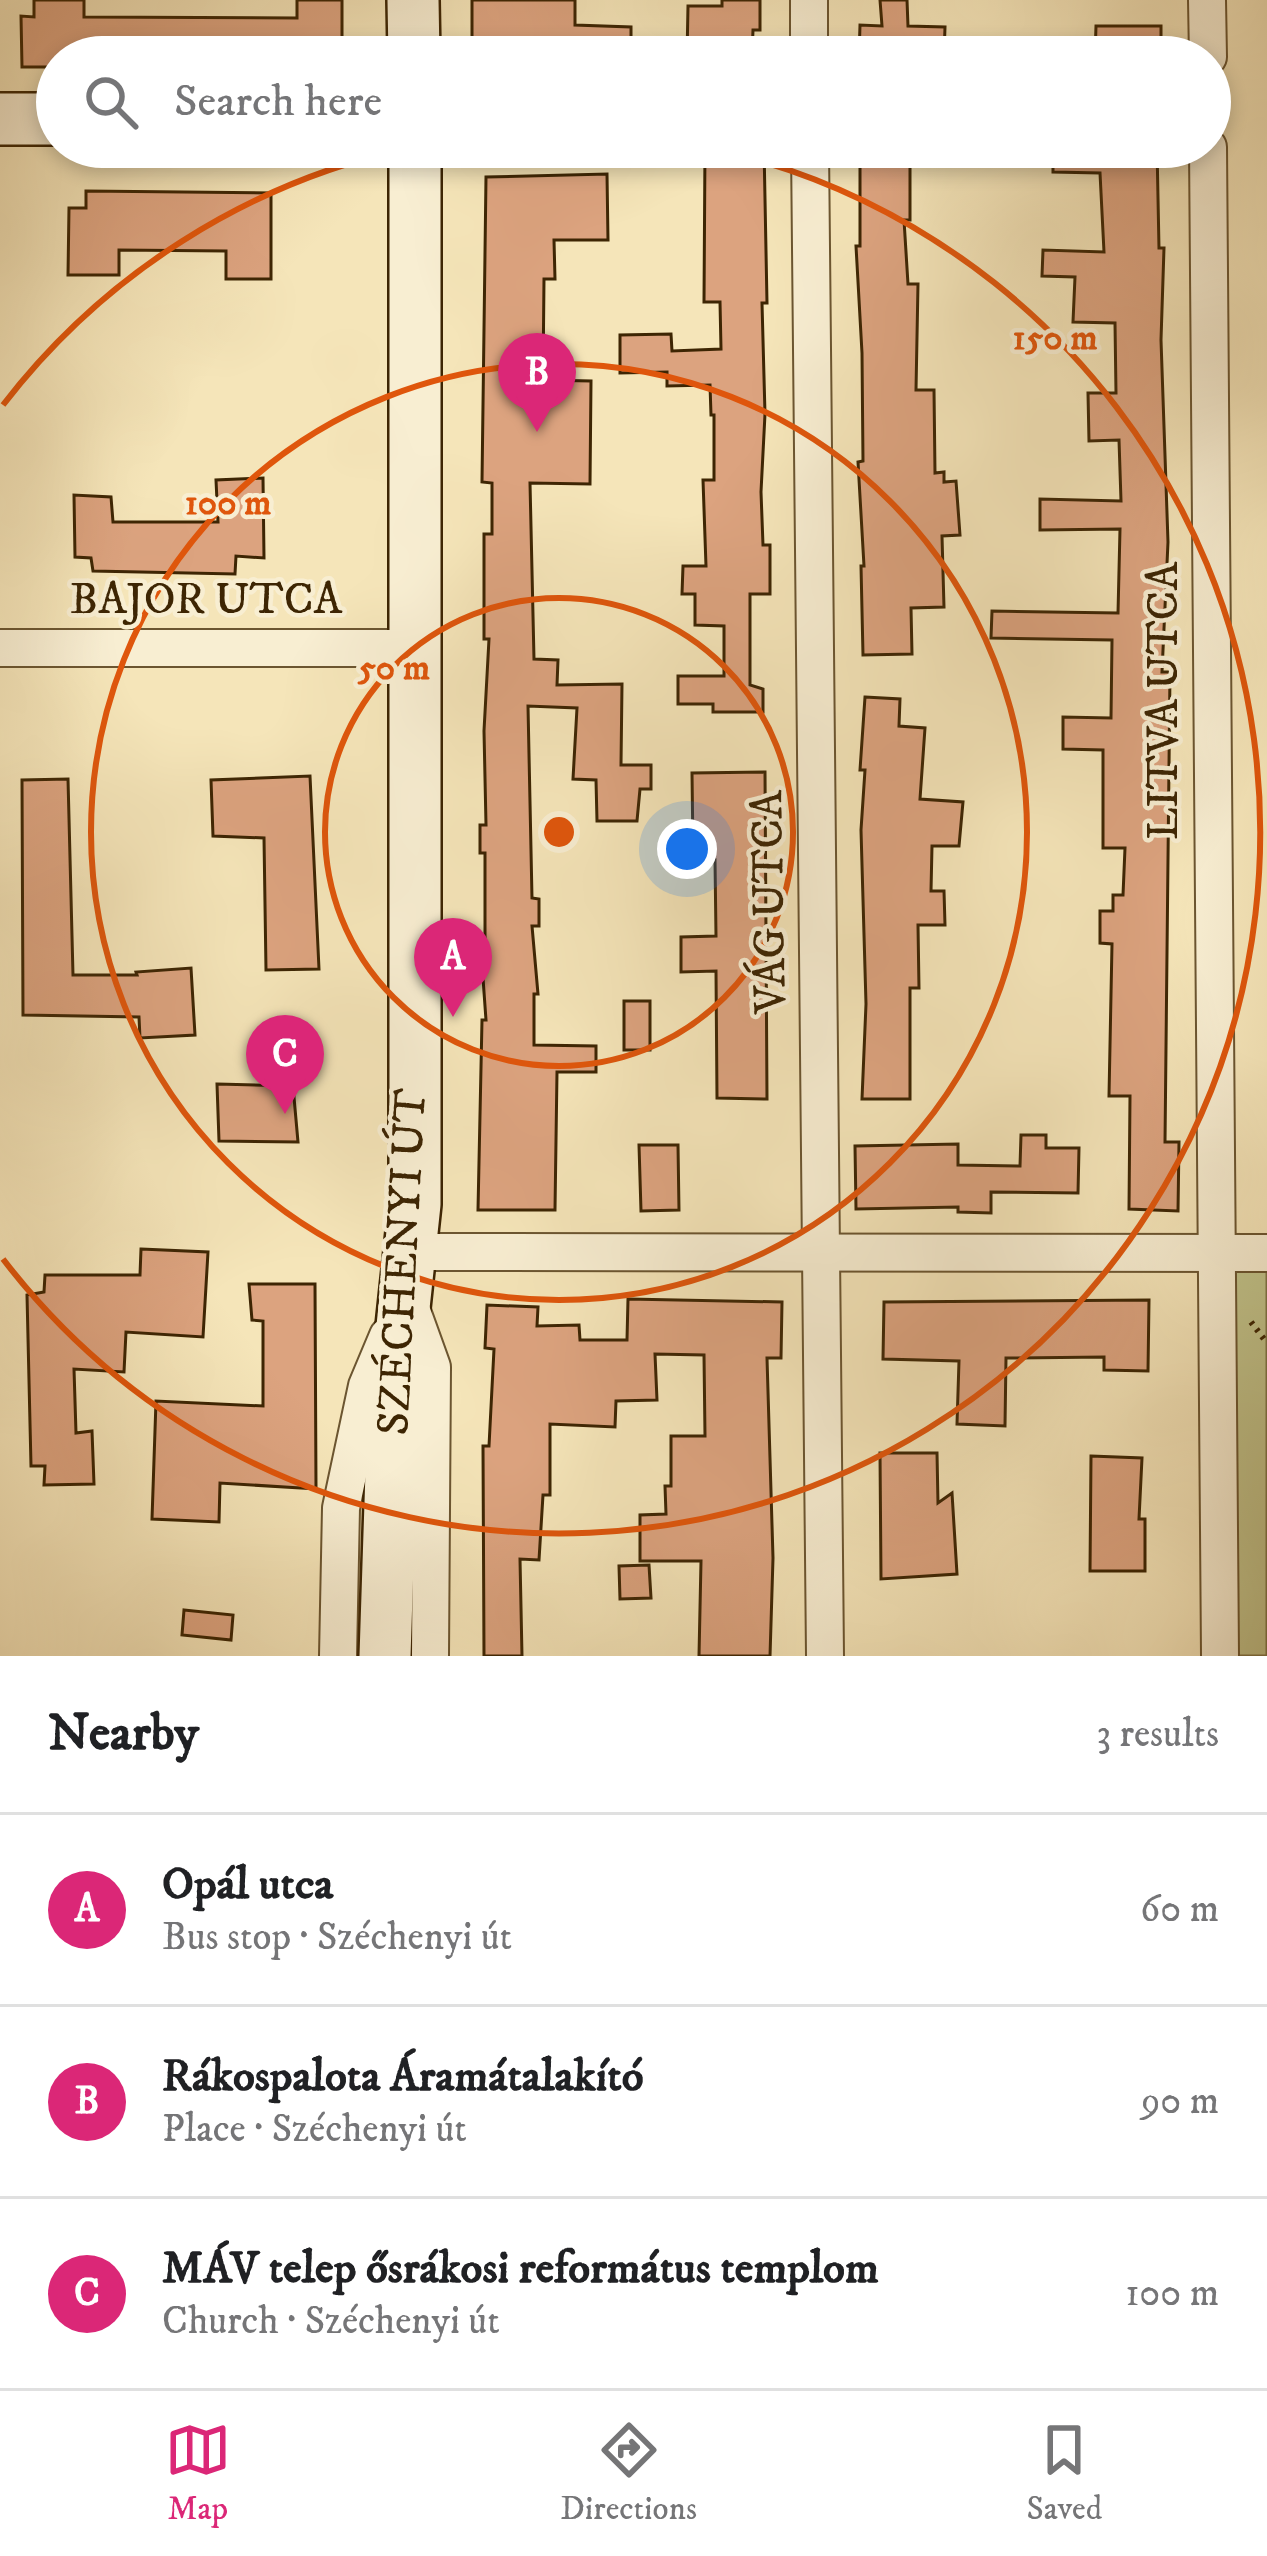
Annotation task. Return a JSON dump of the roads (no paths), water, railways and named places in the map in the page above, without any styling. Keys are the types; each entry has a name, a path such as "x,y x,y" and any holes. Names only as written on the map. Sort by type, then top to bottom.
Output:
{"street":[{"path":"413,0 414,36"},
{"path":"809,0 809,36"},
{"path":"1207,0 1208,36"},
{"path":"0,119 36,119"},
{"name":"SZÉCHENYI ÚT","path":"385,1656 393,1411 409,1273 415,168"},
{"name":"VÁG UTCA","path":"810,168 824,1656"},
{"name":"LITVA UTCA","path":"1208,168 1220,1656"},
{"name":"BAJOR UTCA","path":"0,648 413,649"},
{"path":"409,1273 822,1254 1267,1253"},
{"path":"338,1656 340,1508 368,1386 409,1273"},
{"path":"409,1273 431,1367 430,1656"}],"place":[{"name":"Rákospalota Áramátalakító","path":"537,432"},
{"name":"Opál utca","path":"453,1017"},
{"name":"MÁV telep ősrákosi református templom","path":"285,1114"}]}
